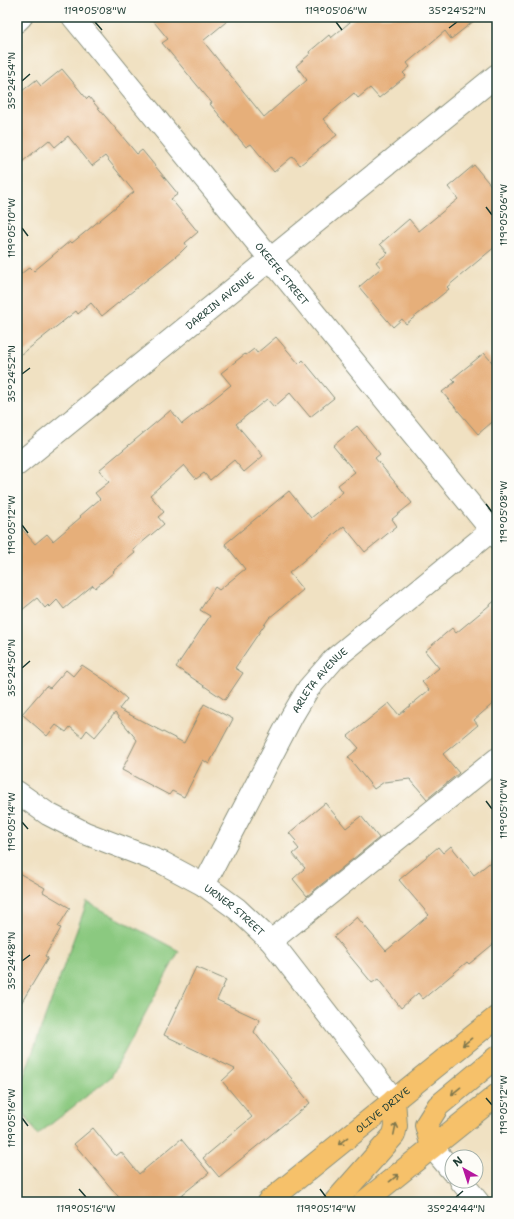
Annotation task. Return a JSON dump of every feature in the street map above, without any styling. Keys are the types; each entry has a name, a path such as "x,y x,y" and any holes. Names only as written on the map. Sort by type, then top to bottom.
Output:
{"main road":[{"name":"OLIVE DRIVE","path":"268,1202 497,1017"},
{"path":"432,1147 426,1125 438,1106 497,1057"},
{"path":"364,1202 497,1095"},
{"path":"335,1202 394,1135 396,1126 394,1100"}],"street":[{"path":"17,21 22,17"},
{"name":"OKEEFE STREET","path":"73,17 270,259 495,531"},
{"name":"DARRIN AVENUE","path":"17,465 497,75"},
{"name":"ARLETA AVENUE","path":"204,885 292,716 308,689 334,659 495,531"},
{"path":"271,941 497,759"},
{"name":"URNER STREET","path":"17,792 48,814 85,833 163,863 204,885 236,909 271,941 394,1100"},
{"path":"432,1147 444,1161"},
{"path":"467,1189 478,1202"}],"green space":[{"path":"87,902 179,951 111,1077 37,1135 17,1102 17,1095"}],"building":[{"path":"150,17 232,17 203,41 264,117 307,80 296,66 310,54 309,52 329,35 331,38 356,17 479,17 451,39 445,31 407,63 410,67 403,73 406,76 379,98 370,88 358,98 354,93 323,119 337,135 300,165 293,156 274,172 251,144 246,147 210,104 212,103 162,43 168,39"},
{"path":"62,69 87,99 89,97 137,154 142,150 178,194 171,199 198,232 185,243 187,246 181,252 102,316 91,303 78,314 76,311 17,358 17,277 30,267 34,271 70,241 72,243 134,192 105,156 92,166 68,136 55,147 49,140 17,166 17,95 36,80 41,86"},
{"path":"474,165 497,193 497,245 447,287 449,289 406,324 402,319 393,327 359,287 381,268 376,262 388,253 380,244 409,219 419,231 458,199 448,187"},
{"path":"276,337 299,364 303,360 334,398 310,417 290,393 274,407 267,399 236,424 263,456 244,472 234,460 210,480 204,473 196,479 184,465 150,495 164,512 158,517 164,524 133,550 135,553 113,571 114,572 95,588 93,585 64,609 57,600 50,607 48,605 45,608 37,598 17,614 17,523 35,544 47,534 53,541 100,499 95,493 109,482 99,470 171,410 182,424 231,385 221,373 245,354 246,355 254,349 257,353"},
{"path":"484,353 497,368 497,418 478,434 442,392 455,382 452,379"},
{"path":"357,426 380,454 375,458 412,503 392,519 397,526 365,552 344,526 289,573 303,590 269,618 235,668 243,673 225,700 176,667 210,616 200,610 215,587 219,590 245,569 225,544 289,491 311,518 343,492 338,485 355,472 333,446"},
{"path":"497,599 497,700 474,720 478,725 443,754 459,773 427,799 410,779 384,782 374,789 348,757 359,748 348,736 389,703 399,715 429,690 422,682 439,668 425,651 452,628 456,633"},
{"path":"82,665 109,683 127,699 119,709 184,743 204,704 233,719 209,764 203,760 184,797 172,791 169,795 122,770 137,740 115,713 95,737 87,730 82,737 70,727 66,732 56,725 47,736 22,714 46,686 50,688 66,670 73,676"},
{"path":"325,803 346,828 361,816 379,838 307,896 293,879 305,868 293,854 299,849 294,843 296,841 289,833"},
{"path":"451,846 474,875 497,857 497,941 469,964 467,962 423,999 418,993 401,1008 378,979 372,983 334,937 357,917 386,951 429,915 399,880 438,847 443,853"},
{"path":"17,872 45,888 43,892 70,908 58,927 61,928 45,956 48,958 17,1010"},
{"path":"196,967 226,980 217,1000 260,1020 254,1032 310,1103 219,1177 203,1158 252,1117 222,1081 235,1069 164,1035"},
{"path":"93,1128 116,1156 121,1152 139,1174 181,1139 209,1173 173,1202 123,1202 74,1144"}]}
